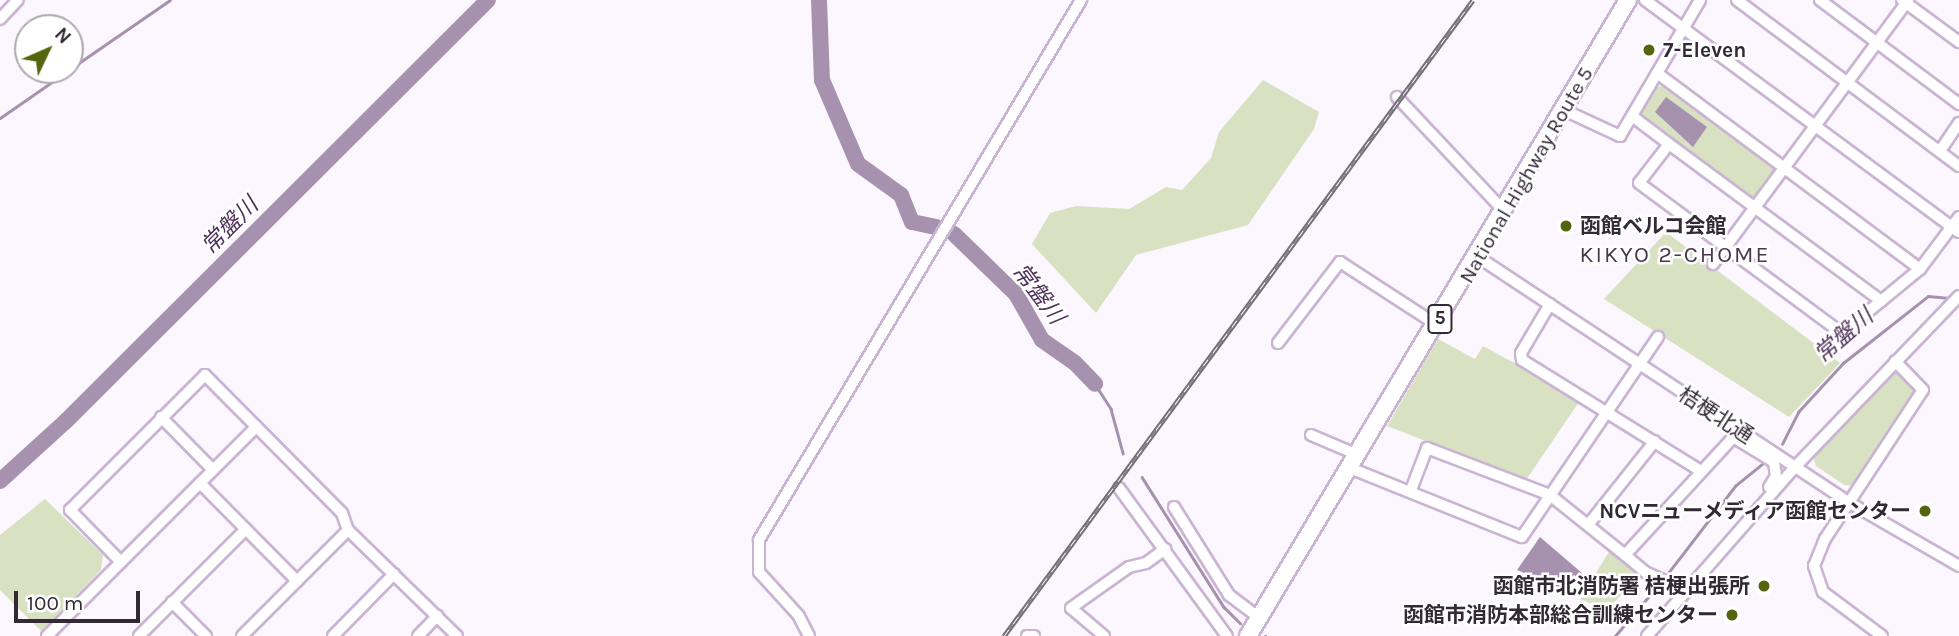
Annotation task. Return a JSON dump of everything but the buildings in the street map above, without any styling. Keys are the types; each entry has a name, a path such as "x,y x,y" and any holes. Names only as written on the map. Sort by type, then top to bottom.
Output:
{"highway":[{"name":"National Highway Route 5","path":"1248,636 1478,257 1628,0"}],"street":[{"path":"0,19 19,0"},
{"path":"809,636 800,616 759,572 759,540 1081,0"},
{"path":"1645,0 1815,126 1957,225 1920,269 1842,333 1639,183 1670,144"},
{"path":"1564,110 1620,136 1700,0"},
{"path":"1737,0 1959,166"},
{"path":"1820,0 1959,104"},
{"path":"1713,264 1906,1 1959,42"},
{"path":"1657,73 1920,269"},
{"path":"1397,97 1504,211"},
{"path":"1632,116 1881,300"},
{"path":"1940,151 1959,123"},
{"name":"桔梗北通","path":"1478,257 1639,364 1739,435 1959,566"},
{"path":"1278,343 1340,262 1437,325"},
{"path":"1682,588 1895,361 1956,302"},
{"path":"1550,304 1521,353 1522,360 1608,410 1701,471"},
{"path":"1311,435 1411,490 1521,537 1658,337"},
{"path":"1882,636 1822,592 1815,578 1818,551 1923,390 1895,361"},
{"path":"121,562 70,510 205,375 342,513 348,530 457,636"},
{"path":"162,417 213,470"},
{"path":"47,636 256,427"},
{"path":"1625,555 1701,471 1739,435 1774,462 1776,476 1682,588 1647,636"},
{"path":"1588,525 1655,441"},
{"path":"1411,490 1427,448 1550,495 1625,555 1662,579 1682,588"},
{"path":"200,483 297,581"},
{"path":"1119,488 1227,636"},
{"path":"1174,507 1229,595 1259,618"},
{"path":"139,636 246,529"},
{"path":"242,636 348,530"},
{"path":"1104,636 1071,608 1129,567 1146,563 1164,549"},
{"path":"333,636 394,574"},
{"path":"172,602 206,636"},
{"path":"418,636 437,616"},
{"path":"1027,636 1034,636"}],"green space":[{"path":"1263,80 1319,112 1314,129 1248,225 1136,255 1096,313 1032,244 1050,213 1076,206 1129,209 1166,187 1182,190 1211,158 1219,132"},
{"path":"1662,86 1774,167 1775,174 1758,198 1751,199 1642,119 1640,114 1656,87"},
{"path":"1666,232 1840,363 1789,417 1604,299"},
{"path":"1438,339 1475,359 1483,346 1581,399 1526,480 1387,426"},
{"path":"1892,373 1900,373 1915,393 1854,486 1844,485 1816,466 1813,455"},
{"path":"45,499 103,555 101,570 41,631 0,590 0,535"},
{"path":"1610,550 1640,575 1607,610 1580,599"}],"shaded area":[{"path":"1666,97 1707,127 1693,147 1655,112"},
{"path":"1540,537 1582,573 1565,597 1558,594 1561,588 1517,570"}],"waterway":[{"path":"84,59 170,0"},
{"name":"常盤川","path":"0,481 66,421 488,0"},
{"name":"常盤川","path":"819,0 822,80 858,164 901,195 912,222 936,227"},
{"path":"0,118 49,84"},
{"name":"常盤川","path":"954,234 1016,294 1042,340 1075,363 1095,384"},
{"name":"常盤川","path":"1782,444 1798,412 1843,363 1928,296 1952,298"},
{"name":"常盤川","path":"1095,384 1111,409 1123,453"},
{"name":"常盤川","path":"1665,577 1735,486 1766,461"},
{"name":"常盤川","path":"1142,477 1224,607 1240,623"},
{"name":"常盤川","path":"1615,636 1661,582"}],"railway":[{"path":"1004,636 1473,0"}],"place":[{"name":"7-Eleven","path":"1649,50"},
{"name":"函館ベルコ会館","path":"1566,226"},
{"name":"NCVニューメディア函館センター","path":"1925,511"},
{"name":"函館市北消防署 桔梗出張所","path":"1764,586"},
{"name":"函館市消防本部総合訓練センター","path":"1732,615"}],"district":[{"name":"KIKYO 2-CHOME","path":"1675,255"}]}
